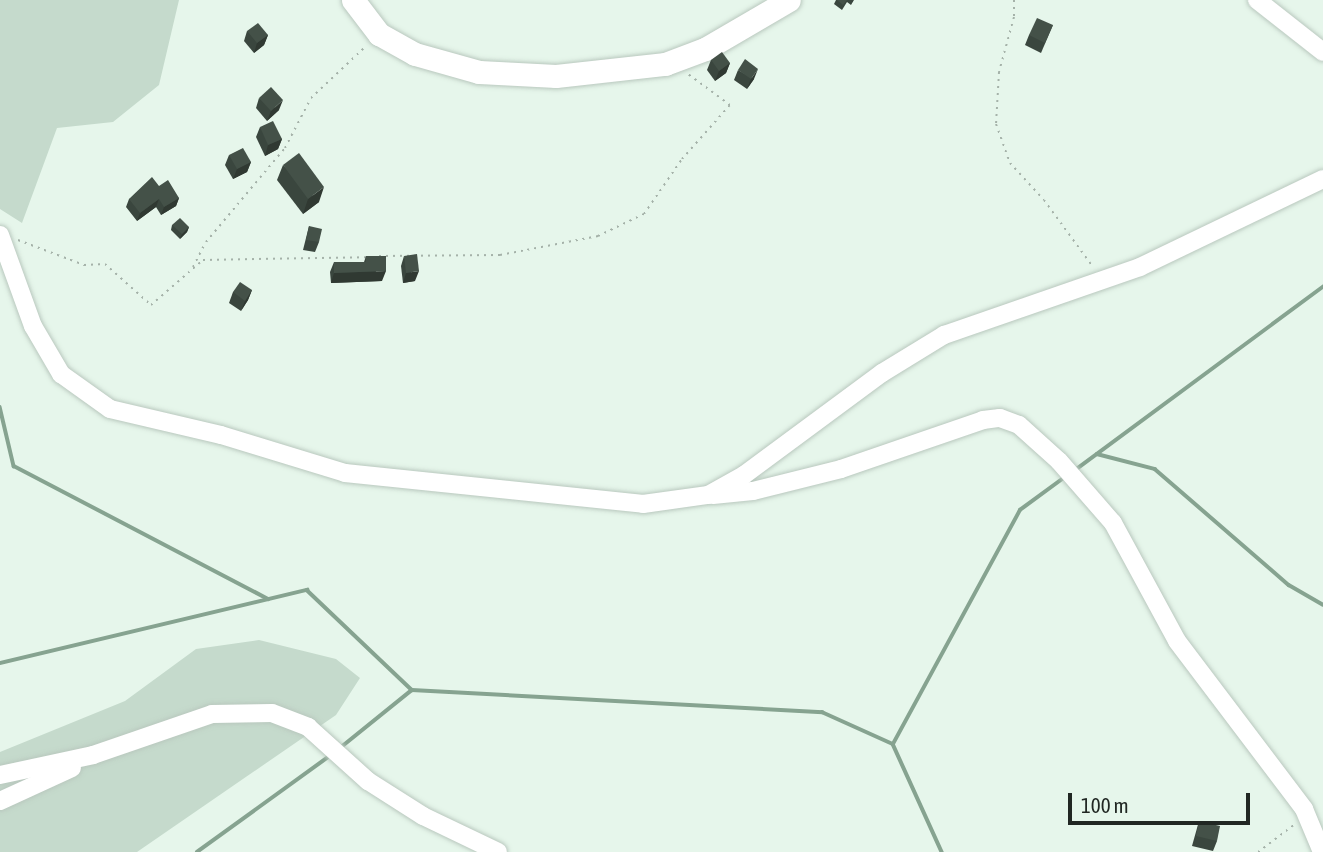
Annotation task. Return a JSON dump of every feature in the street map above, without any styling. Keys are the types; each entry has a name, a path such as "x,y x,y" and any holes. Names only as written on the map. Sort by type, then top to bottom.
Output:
{"main road":[{"path":"353,0 379,34 415,54 479,72 600,74 664,64 705,49 789,0"}],"street":[{"path":"1257,0 1323,52"},
{"path":"708,495 766,461 882,373 944,335 1104,282 1200,241 1323,179"},
{"path":"6,236 28,314 61,374 110,409 221,435 345,473 643,504 753,491 841,469 983,420 1000,418 1019,425 1096,500 1142,570 1200,676 1307,815 1322,852"},
{"path":"0,775 93,755 212,714 249,711 299,721 337,751 368,781 402,803 498,852"},
{"path":"0,801 93,755"}],"path":[{"path":"1014,0 1014,16 999,72 996,124 1010,163 1044,200 1104,282"},
{"path":"192,269 206,243 285,148 312,98 379,34"},
{"path":"6,236 84,265 105,264 151,305 203,260 351,259 426,252 500,255 598,236 643,214 681,159 730,105 701,79 664,64"},
{"path":"1258,852 1307,815"}],"green space":[{"path":"0,0 179,0 159,85 113,122 57,128 22,223 0,209"},
{"path":"259,640 336,659 360,678 336,715 137,852 0,852 0,752 125,701 196,649"}],"building":[{"path":"1037,18 1053,25 1045,43 1029,35"},
{"path":"258,23 268,35 257,43 247,31"},
{"path":"722,52 730,63 719,71 711,60"},
{"path":"745,59 758,69 751,79 738,70"},
{"path":"271,87 283,100 271,111 259,98"},
{"path":"273,121 282,139 268,145 260,127"},
{"path":"243,148 251,162 237,169 229,155"},
{"path":"299,153 324,187 308,199 283,165"},
{"path":"152,177 159,186 168,180 179,198 164,207 159,199 140,213 129,199"},
{"path":"180,218 189,227 182,234 172,225"},
{"path":"309,226 322,229 319,242 306,240"},
{"path":"417,254 419,271 406,273 404,256"},
{"path":"366,256 386,256 386,271 334,273 334,262 366,262"},
{"path":"240,282 252,290 245,301 233,292"},
{"path":"1199,821 1220,826 1217,841 1196,836"}],"waterway":[{"path":"1074,471 1323,287"},
{"path":"0,407 14,466 268,599"},
{"path":"1097,454 1155,469 1289,585 1323,605"},
{"path":"893,744 1020,510 1065,477"},
{"path":"0,663 307,590 412,690 822,712 893,744 942,852"},
{"path":"340,748 412,690"},
{"path":"197,852 331,755"}]}
